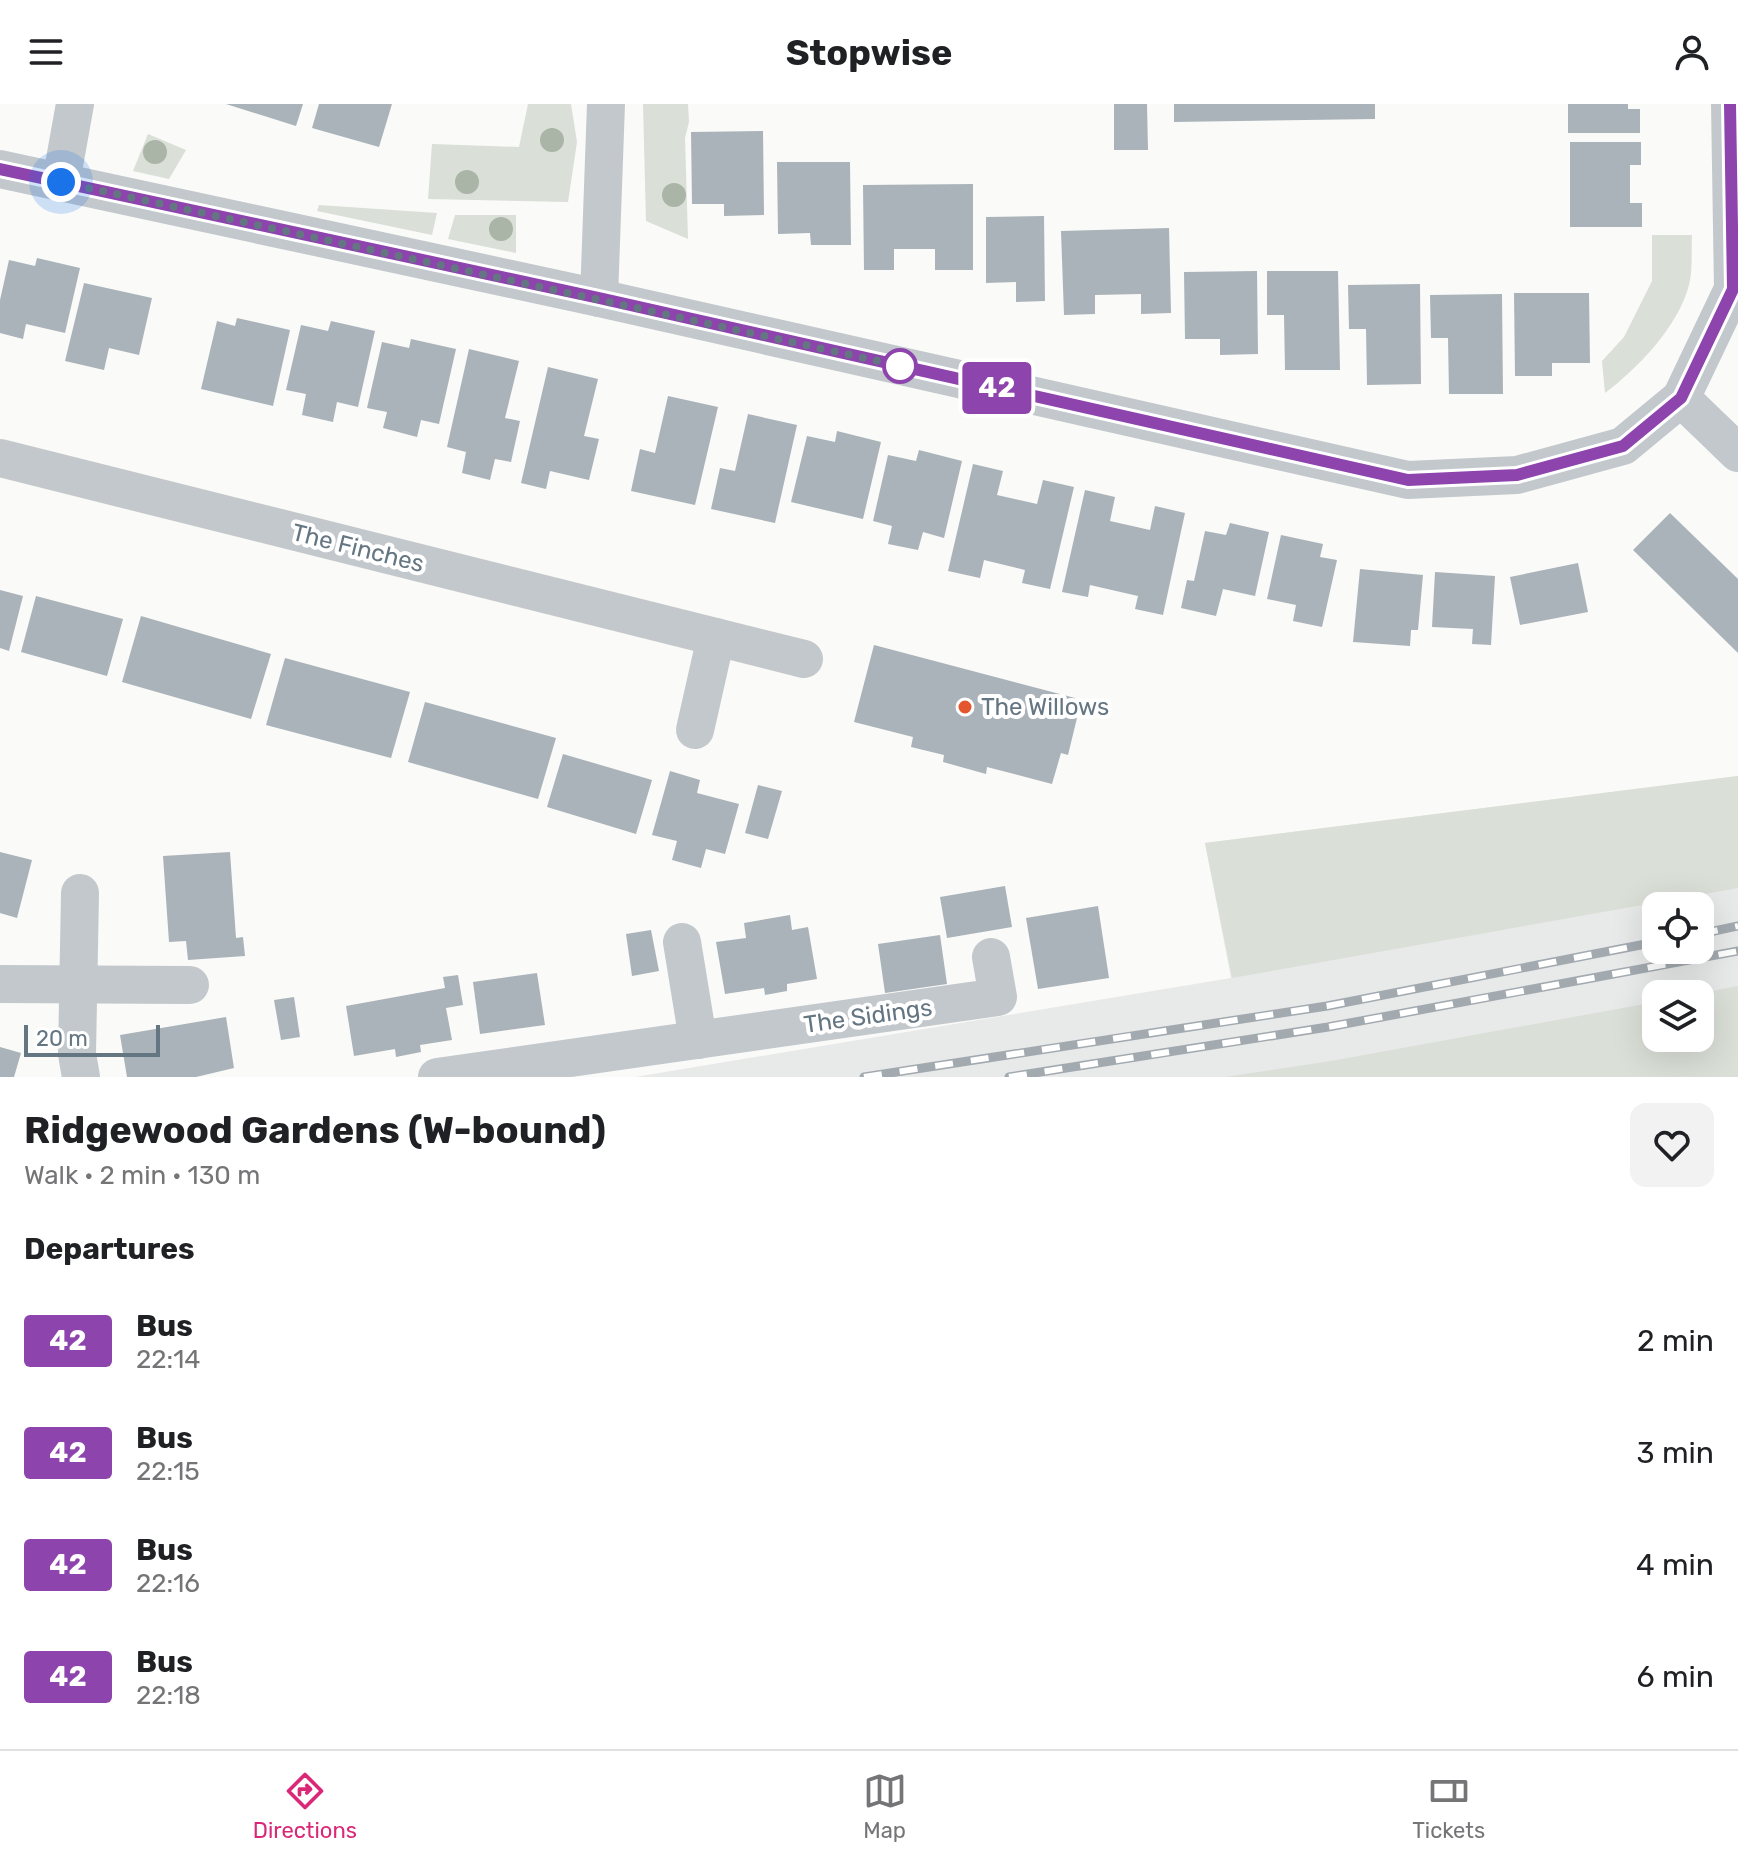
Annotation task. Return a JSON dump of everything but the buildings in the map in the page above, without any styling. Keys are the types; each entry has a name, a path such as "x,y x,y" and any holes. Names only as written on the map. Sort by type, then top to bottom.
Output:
{"street":[{"path":"61,182 75,104"},
{"path":"599,298 606,104"},
{"path":"0,169 599,298 1408,480 1517,475 1623,446 1681,398 1733,289 1730,104"},
{"path":"1681,398 1738,453"},
{"name":"The Finches","path":"0,458 804,659"},
{"path":"695,730 716,637"},
{"path":"80,893 77,1054 81,1077"},
{"path":"682,942 698,1040"},
{"name":"The Sidings","path":"437,1077 998,997 991,957"},
{"path":"0,984 190,985"}],"shaded area":[{"path":"528,104 571,104 577,142 568,202 428,199 432,144 519,147"},
{"path":"643,104 688,104 689,122 685,138 688,239 646,221"},
{"path":"148,134 186,150 169,179 133,171"},
{"path":"319,205 437,213 432,235 317,211"},
{"path":"455,215 516,215 516,253 448,239"},
{"path":"1652,235 1692,235 1689,285 1684,301 1666,331 1605,393 1602,361 1624,337 1652,281"},
{"path":"1738,776 1738,1077 635,1077 1231,978 1205,843"},
{"path":"1738,776 1738,888 1714,892 1642,892 1642,905 1232,978 1205,843"},
{"path":"1738,986 1738,1077 1225,1077 1642,1005 1642,1052 1714,1052 1714,991"}],"railway":[{"path":"1714,931 1738,926"},
{"path":"864,1077 1327,1006 1642,945"},
{"path":"1009,1077 1328,1027 1738,951"}],"bus line":[{"name":"42","path":"0,169 599,298 1408,480 1517,475 1623,446 1681,398 1733,289 1730,104"}],"place":[{"name":"The Willows","path":"965,707"}],"route":[{"path":"61,182 910,368 900,366"}]}
